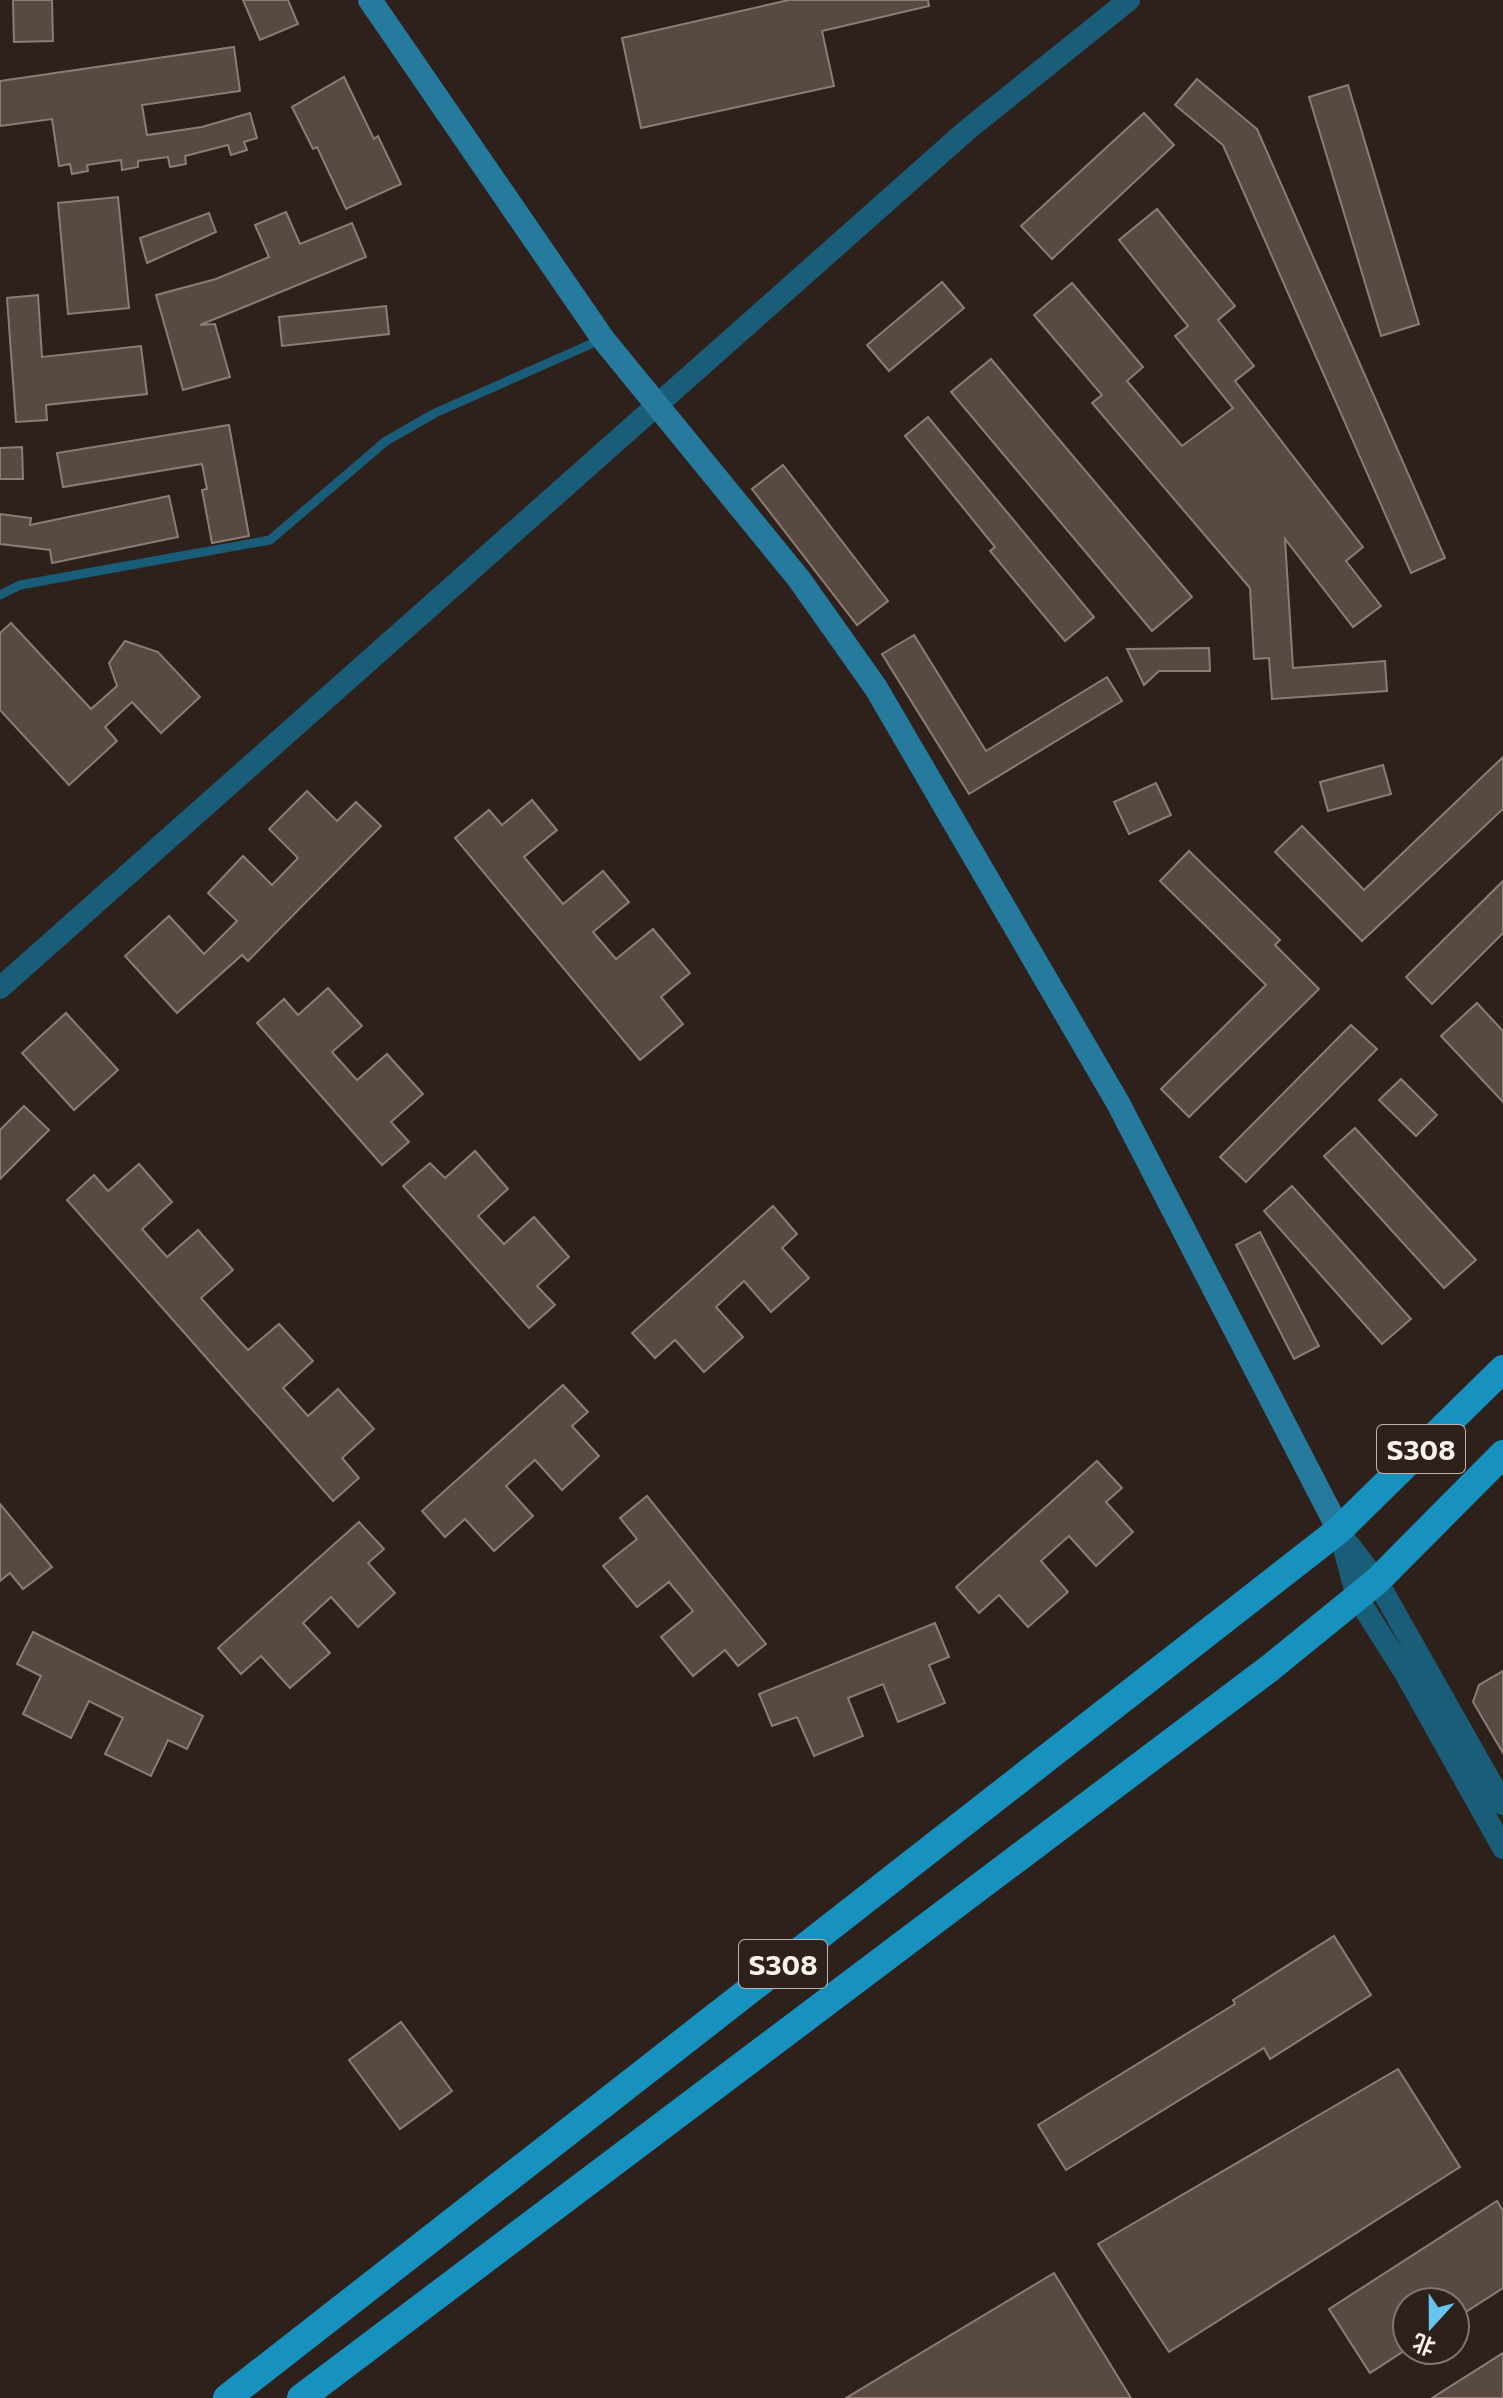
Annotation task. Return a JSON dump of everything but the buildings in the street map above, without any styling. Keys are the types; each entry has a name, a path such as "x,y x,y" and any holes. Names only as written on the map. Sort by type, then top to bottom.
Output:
{"main road":[{"path":"370,0 603,339 799,579 876,688 1118,1103 1339,1530"},
{"name":"S308","path":"227,2398 1339,1530 1503,1369"},
{"name":"S308","path":"301,2398 1270,1668 1367,1589 1503,1454"}],"street":[{"path":"0,988 967,130 1129,0"},
{"path":"1339,1530 1405,1673 1503,1848"},
{"path":"1367,1589 1503,1804"}],"lane":[{"path":"0,595 20,585 270,540 386,441 435,413 603,339"}]}
